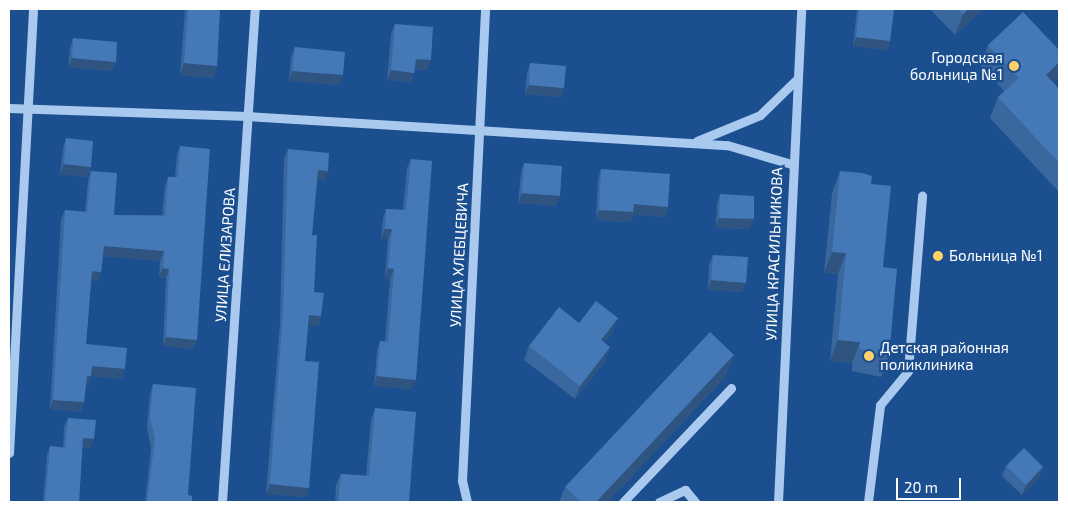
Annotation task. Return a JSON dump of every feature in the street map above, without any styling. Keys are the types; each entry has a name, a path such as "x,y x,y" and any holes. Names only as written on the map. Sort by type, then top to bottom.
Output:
{"street":[{"path":"9,453 33,9"},
{"name":"УЛИЦА ЕЛИЗАРОВА","path":"222,502 255,9"},
{"name":"УЛИЦА ХЛЕБЦЕВИЧА","path":"467,502 462,481 478,130 486,9"},
{"name":"УЛИЦА КРАСИЛЬНИКОВА","path":"779,501 791,164 801,9"},
{"path":"692,142 760,115 796,79"},
{"path":"9,108 247,116 692,142 736,146 791,164"},
{"path":"868,502 880,405 908,371 922,196"},
{"path":"623,502 731,388"},
{"path":"659,502 685,490 695,502"}],"building":[{"path":"188,9 220,9 217,66 184,63"},
{"path":"859,9 894,9 890,41 856,37"},
{"path":"958,9 968,9 963,14"},
{"path":"1023,12 1059,50 1059,62 1046,75 1059,89 1059,163 998,97 1019,78 988,45"},
{"path":"395,24 433,27 431,60 416,59 414,73 391,70"},
{"path":"73,38 117,42 116,62 72,58"},
{"path":"295,47 345,52 343,75 292,71"},
{"path":"530,63 566,66 564,88 529,85"},
{"path":"66,138 93,141 91,167 64,164"},
{"path":"180,146 210,149 197,340 166,337 169,269 163,268 164,251 104,246 101,272 92,271 86,344 127,348 125,369 92,366 91,376 87,376 84,402 53,400 65,210 87,212 91,171 117,173 114,215 165,216 168,177 178,177"},
{"path":"288,149 329,153 328,171 318,170 312,235 317,235 314,292 324,293 321,316 309,315 305,361 319,362 309,488 270,484 283,313"},
{"path":"411,159 432,161 416,380 377,376 380,341 388,342 394,269 388,268 392,229 385,229 386,209 406,210"},
{"path":"524,163 562,166 560,196 522,193"},
{"path":"601,169 670,174 668,207 634,204 633,212 599,210"},
{"path":"840,171 862,173 872,176 871,184 891,186 883,267 897,269 889,356 859,349 860,342 838,340 846,253 832,252"},
{"path":"720,194 754,196 754,219 719,218"},
{"path":"713,255 748,257 746,283 711,280"},
{"path":"596,301 618,318 601,340 610,347 580,386 529,346 559,307 579,323"},
{"path":"710,332 734,355 596,502 581,502 565,487"},
{"path":"153,384 196,388 188,495 192,496 192,502 147,502 155,439 150,418"},
{"path":"375,408 416,412 409,502 338,502 341,474 369,476"},
{"path":"68,418 96,420 94,439 83,438 79,502 45,502 50,446 65,448"},
{"path":"1024,448 1043,467 1026,485 1006,466"}],"place":[{"name":"Городская больница №1","path":"1014,66"},
{"name":"Больница №1","path":"938,256"},
{"name":"Детская районная поликлиника","path":"869,356"}]}
